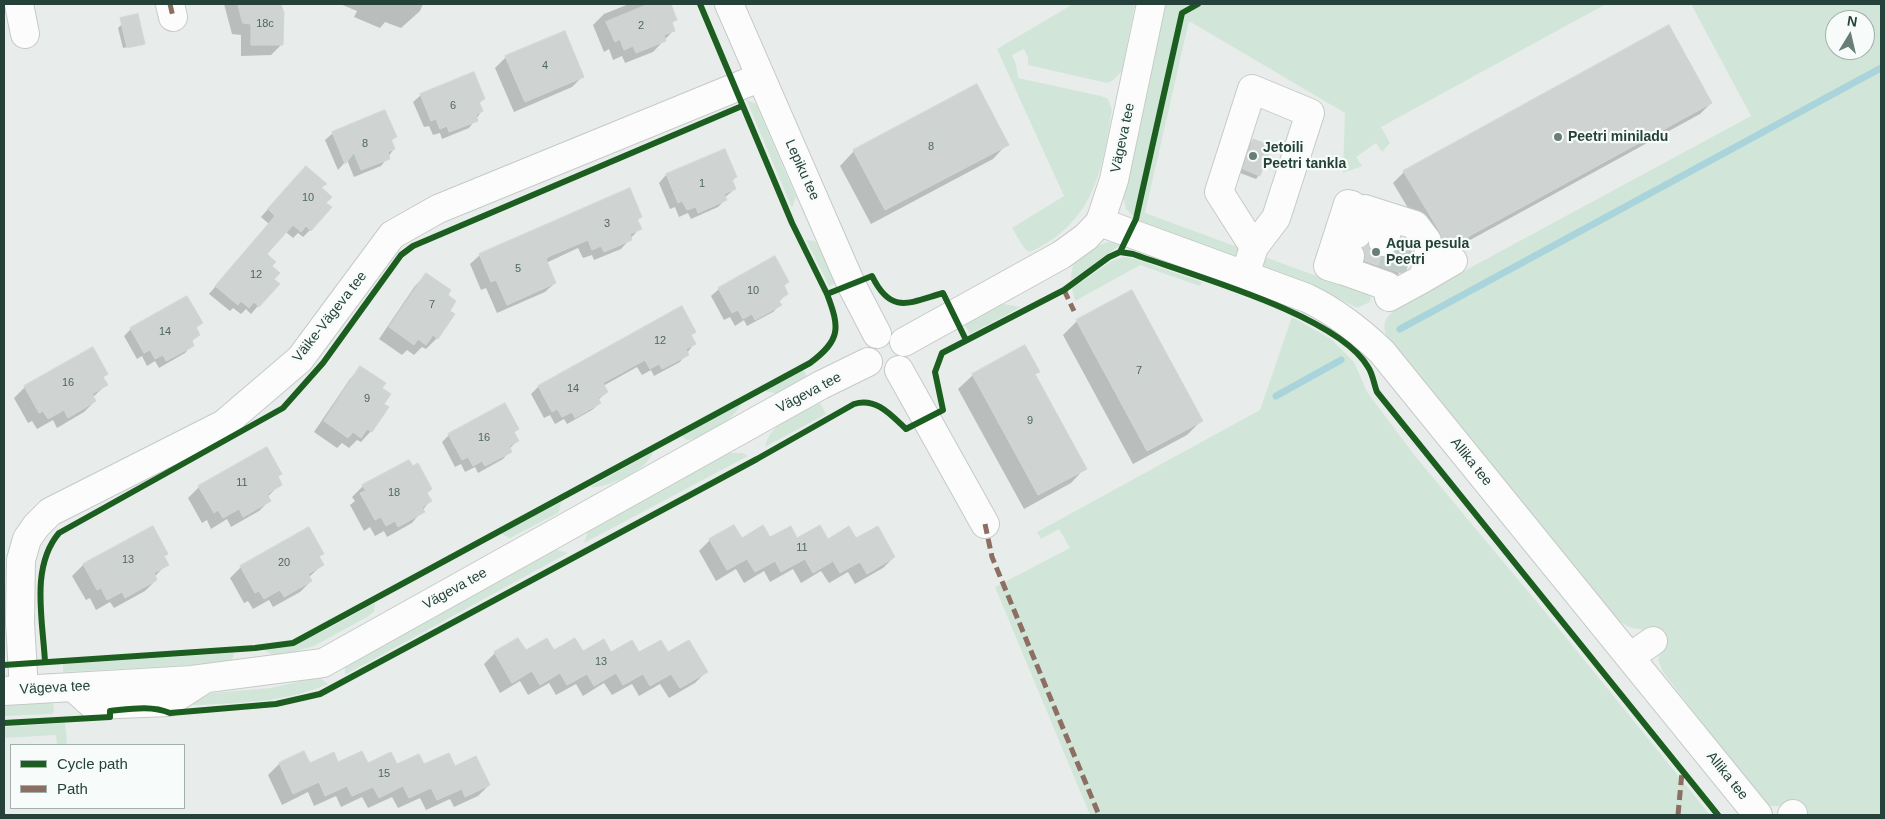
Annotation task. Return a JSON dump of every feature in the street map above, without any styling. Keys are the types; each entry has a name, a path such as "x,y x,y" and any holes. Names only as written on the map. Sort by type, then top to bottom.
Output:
{"street":[{"path":"19,4 25,34"},
{"name":"Lepiku tee","path":"729,4 851,284 877,334"},
{"name":"Vägeva tee","path":"904,342 1061,255 1086,237 1100,222 1114,180 1151,4"},
{"name":"Väike-Vägeva tee","path":"10,685 20,623 20,560 27,539 50,512 224,424 300,359 392,235 438,209 761,77"},
{"path":"1245,275 1254,247 1276,218 1310,113 1252,89 1220,192 1254,247"},
{"name":"Allika tee","path":"1100,222 1307,298 1328,308 1361,331 1382,352 1758,815"},
{"path":"1361,331 1389,259 1415,225 1427,241 1430,258 1422,279"},
{"path":"1389,259 1354,243 1389,259 1422,279"},
{"path":"1422,279 1453,261"},
{"path":"889,332 900,337 904,342 908,354 905,363 899,370 890,374 880,373 868,362 867,346 877,334 889,332"},
{"name":"Vägeva tee","path":"10,685 73,687 206,678 323,663 822,385 868,362"},
{"path":"899,370 985,524"},
{"path":"1630,657 1653,641"}],"green space":[{"path":"1073,4 1135,4 1122,71 1112,81 1107,83 1028,65 1028,58 1024,49 1012,55 1016,64 1018,78 1101,96 1108,99 1112,110 1106,147 1096,182 1089,198 1080,213 1068,227 1053,239 1029,252 1024,248 1012,228 1064,196 997,49"},
{"path":"1166,4 1606,4 1381,127 1390,143 1382,152 1376,143 1356,157 1362,166 1343,173 1345,113 1189,21 1145,213 1371,296 1370,302 1357,308 1316,287 1143,226 1126,209 1123,196"},
{"path":"1691,4 1881,4 1881,815 1800,815 1782,806 1770,806 1759,797 1663,672 1658,660 1661,650 1645,630 1631,628 1618,621 1389,341 1384,328 1386,319 1405,303 1751,116"},
{"path":"746,99 756,104 796,197 792,208"},
{"path":"806,240 815,241 837,283 829,286"},
{"path":"1109,242 1122,244 1071,280 1074,264 1080,257 1090,250"},
{"path":"1124,257 1202,282 1200,286 1140,265 1075,301 1072,288 1112,261"},
{"path":"1003,304 1021,307 970,334 964,324 995,305"},
{"path":"1292,317 1331,339 1354,362 1367,392 1415,456 1551,619 1710,815 1090,815 995,587 1070,548 1059,529 1041,539 1037,532 1260,410"},
{"path":"803,370 808,378 779,394 764,391"},
{"path":"742,403 733,415 711,432 687,440 681,436"},
{"path":"820,403 826,414 765,447 772,431 779,425"},
{"path":"653,452 644,465 626,477 606,485 590,487"},
{"path":"728,453 743,453 748,456 584,543 588,531 595,526"},
{"path":"561,502 559,512 556,514 510,538 501,534"},
{"path":"554,549 568,553 345,675 345,666"},
{"path":"375,603 374,612 367,617 314,646 276,657 264,650 308,638"},
{"path":"234,653 232,660 226,663 63,672 63,664"},
{"path":"319,677 328,684 291,696 253,702 175,706 212,693 271,688"},
{"path":"53,702 54,711 52,714 4,716 4,705"},
{"path":"65,723 67,741 66,744 57,744 56,735 4,738 4,727"}],"building":[{"path":"238,4 281,4 284,13 283,45 251,45 251,24 243,23"},
{"path":"649,4 671,4 677,20 672,22 675,31 664,35 666,41 636,53 633,46 624,50 620,39 615,42 606,22"},
{"path":"138,14 145,44 127,48 120,18"},
{"name":"Peetri miniladu","path":"1669,25 1712,103 1453,245 1446,247 1440,232 1403,171"},
{"path":"565,31 584,77 525,102 505,56"},
{"path":"474,72 485,99 479,102 483,111 476,115 478,121 449,132 447,126 440,129 436,119 431,121 420,94"},
{"path":"977,84 1009,145 885,210 853,150"},
{"path":"385,110 397,137 391,139 395,149 388,152 390,159 361,170 354,153 345,164 332,132"},
{"name":"Jetoili Peetri tankla","path":"1253,139 1272,146 1260,176 1243,169"},
{"path":"725,149 737,177 732,179 736,189 724,194 727,200 698,213 696,207 687,210 682,201 678,203 666,174"},
{"path":"306,166 327,184 321,187 332,197 326,203 332,207 311,231 306,226 301,232 293,225 267,254 276,262 272,266 280,273 274,279 280,284 259,307 254,302 249,308 241,301 238,305 215,286 275,216 268,209"},
{"path":"630,188 642,217 637,219 642,229 630,234 632,240 604,252 601,246 592,250 588,240 550,256 546,259 556,283 507,305 496,280 491,282 479,254"},
{"path":"1368,245 1371,252 1378,257 1386,257 1393,254 1398,247 1411,251 1404,271 1401,273 1365,261 1363,248"},
{"path":"775,256 789,282 784,285 788,294 778,300 782,305 755,320 752,314 743,319 738,310 732,313 718,288"},
{"path":"426,273 451,290 448,295 456,301 450,311 455,314 438,339 433,335 426,345 418,339 414,345 389,327"},
{"path":"1132,290 1203,421 1147,451 1076,320"},
{"path":"187,296 203,323 196,327 200,335 192,340 194,346 166,361 163,355 155,359 150,350 144,353 130,328"},
{"path":"682,306 696,332 691,335 696,344 686,349 689,355 662,369 659,364 650,369 645,360 603,383 608,392 598,398 601,403 575,418 572,412 562,417 557,409 552,412 538,386"},
{"path":"1025,345 1040,372 1035,374 1087,469 1038,495 972,374"},
{"path":"93,347 108,374 103,377 108,385 92,394 96,401 68,418 64,410 48,419 43,411 39,413 24,386"},
{"path":"360,366 386,383 382,388 391,394 384,404 389,407 372,432 367,429 361,438 353,432 348,438 324,421"},
{"path":"505,403 519,429 514,432 519,441 509,446 512,452 485,466 482,461 473,466 468,457 462,460 448,434"},
{"path":"267,447 282,474 278,476 282,485 267,494 271,501 243,517 239,509 223,518 218,510 214,513 198,486"},
{"path":"409,460 413,466 418,463 432,489 427,493 432,501 422,507 425,512 398,527 395,521 386,526 381,517 375,520 360,493 366,491 362,485"},
{"path":"734,525 742,538 763,525 770,537 791,526 797,538 820,525 828,539 849,526 856,538 878,526 895,557 867,574 860,562 840,573 833,561 813,573 805,559 781,572 775,561 755,572 747,559 727,570 709,539"},
{"path":"153,526 168,554 164,556 169,565 154,573 157,580 125,598 122,592 107,600 101,588 97,590 83,564"},
{"path":"309,527 324,554 319,556 324,565 308,574 312,581 284,597 280,590 264,599 259,591 255,593 240,566"},
{"path":"518,638 526,650 547,638 554,650 575,638 583,651 604,639 611,652 632,640 639,652 661,640 668,652 689,640 708,672 680,688 671,674 650,686 643,674 623,685 616,673 594,686 587,674 567,685 560,673 540,685 532,671 512,683 494,652"},
{"path":"304,751 310,763 334,752 338,762 362,751 368,763 391,752 397,764 419,754 424,764 449,753 455,766 476,756 490,785 465,797 462,789 437,800 431,788 409,798 403,786 379,798 373,787 352,796 347,786 325,796 319,782 293,794 279,763"}],"waterway":[{"path":"1400,329 1881,68"},
{"path":"1276,396 1341,360"}],"tunnel":[{"path":"1392,270 1399,247"}],"marked path":[{"path":"170,4 173,17"},
{"path":"1064,290 1074,311"},
{"path":"985,524 992,557 1099,815"},
{"path":"1678,815 1682,772"}],"cycle path":[{"path":"700,4 792,223 827,294"},
{"path":"4,723 110,717 110,711 133,709 148,708 170,713 276,704 320,694 757,459 854,404 862,402 876,405 889,413 906,429 943,410 935,372 942,353 1064,290 1109,257 1120,252 1136,219 1182,13 1198,4"},
{"path":"45,662 40,595 41,578 44,562 50,547 59,533 283,408 323,363 401,255 413,246 742,106"},
{"path":"1120,252 1133,254 1261,299 1327,330 1352,348 1370,370 1377,392 1718,815"},
{"path":"4,665 255,648 293,643 810,363 828,347 835,333 836,325 827,294 872,276 886,297 902,303 943,293 966,340"}],"place":[{"name":"Peetri miniladu","path":"1558,137"},
{"name":"Jetoili Peetri tankla","path":"1253,156"},
{"name":"Aqua pesula Peetri","path":"1376,252"}]}
